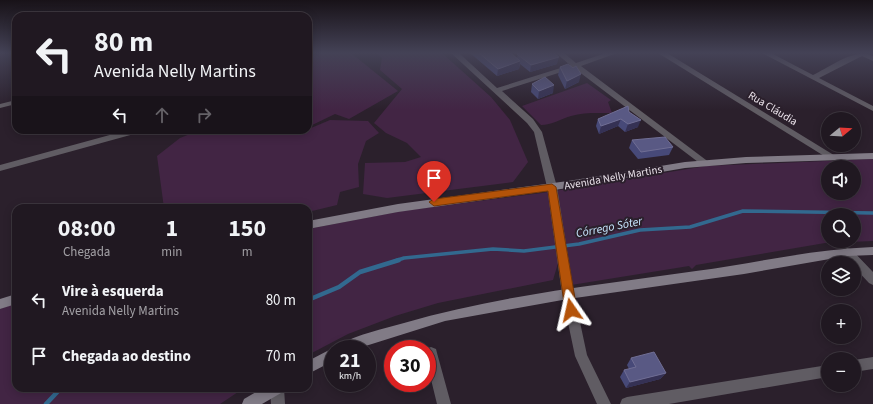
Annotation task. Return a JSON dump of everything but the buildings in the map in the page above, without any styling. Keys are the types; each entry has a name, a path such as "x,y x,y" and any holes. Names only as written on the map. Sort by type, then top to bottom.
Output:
{"main road":[{"name":"Avenida Nelly Martins","path":"312,224 355,214 552,187 655,169 705,163 873,156"},
{"path":"365,340 445,316 568,294 744,269 848,252 873,251"},
{"path":"0,304 12,300"},
{"path":"312,366 324,359"},
{"path":"249,404 269,392"}],"street":[{"path":"474,72 530,121 538,132 552,187 568,294 581,356 604,404"},
{"path":"495,91 554,72"},
{"path":"584,72 705,163"},
{"name":"Rua Cláudia","path":"692,72 832,157"},
{"path":"801,72 873,109"},
{"path":"813,78 825,72"},
{"path":"0,106 12,103"},
{"path":"0,168 124,134"},
{"path":"848,252 873,280"},
{"path":"861,365 873,363"},
{"path":"436,370 444,404"},
{"path":"627,404 821,372"},
{"path":"276,392 278,404"}],"shaded area":[{"path":"312,72 374,72 398,91 349,119 335,114 312,125"},
{"path":"382,72 463,72 491,97 510,120 528,162 513,182 387,198 363,194 365,163 405,162 421,157 407,143 386,133 374,123 402,89"},
{"path":"587,83 611,100 608,102 612,113 581,114 541,125 522,106"},
{"path":"330,120 368,121 379,133 366,141 358,164 359,187 340,192 337,205 312,211 312,204 163,204 157,156 180,138 190,134 312,134 312,128"},
{"path":"873,159 873,241 861,242 861,208 821,208 821,244 696,265 692,269 689,266 565,286 558,263 553,280 438,303 395,316 348,334 337,340 324,340 324,347 312,353 312,228 402,211 542,193 706,166 821,161 821,200 861,200 861,160 849,160"},
{"path":"12,304 12,392 238,392 220,404 0,404 0,309"}],"waterway":[{"name":"Córrego Sóter","path":"395,261 404,258 493,249 524,251 579,244 640,230 690,227 743,211 873,213"},
{"name":"Córrego Sóter","path":"312,298 339,287 360,272 399,260"},
{"name":"Córrego Sóter","path":"46,404 57,392"}],"route":[{"path":"434,202 552,187 552,198 571,310"}]}
